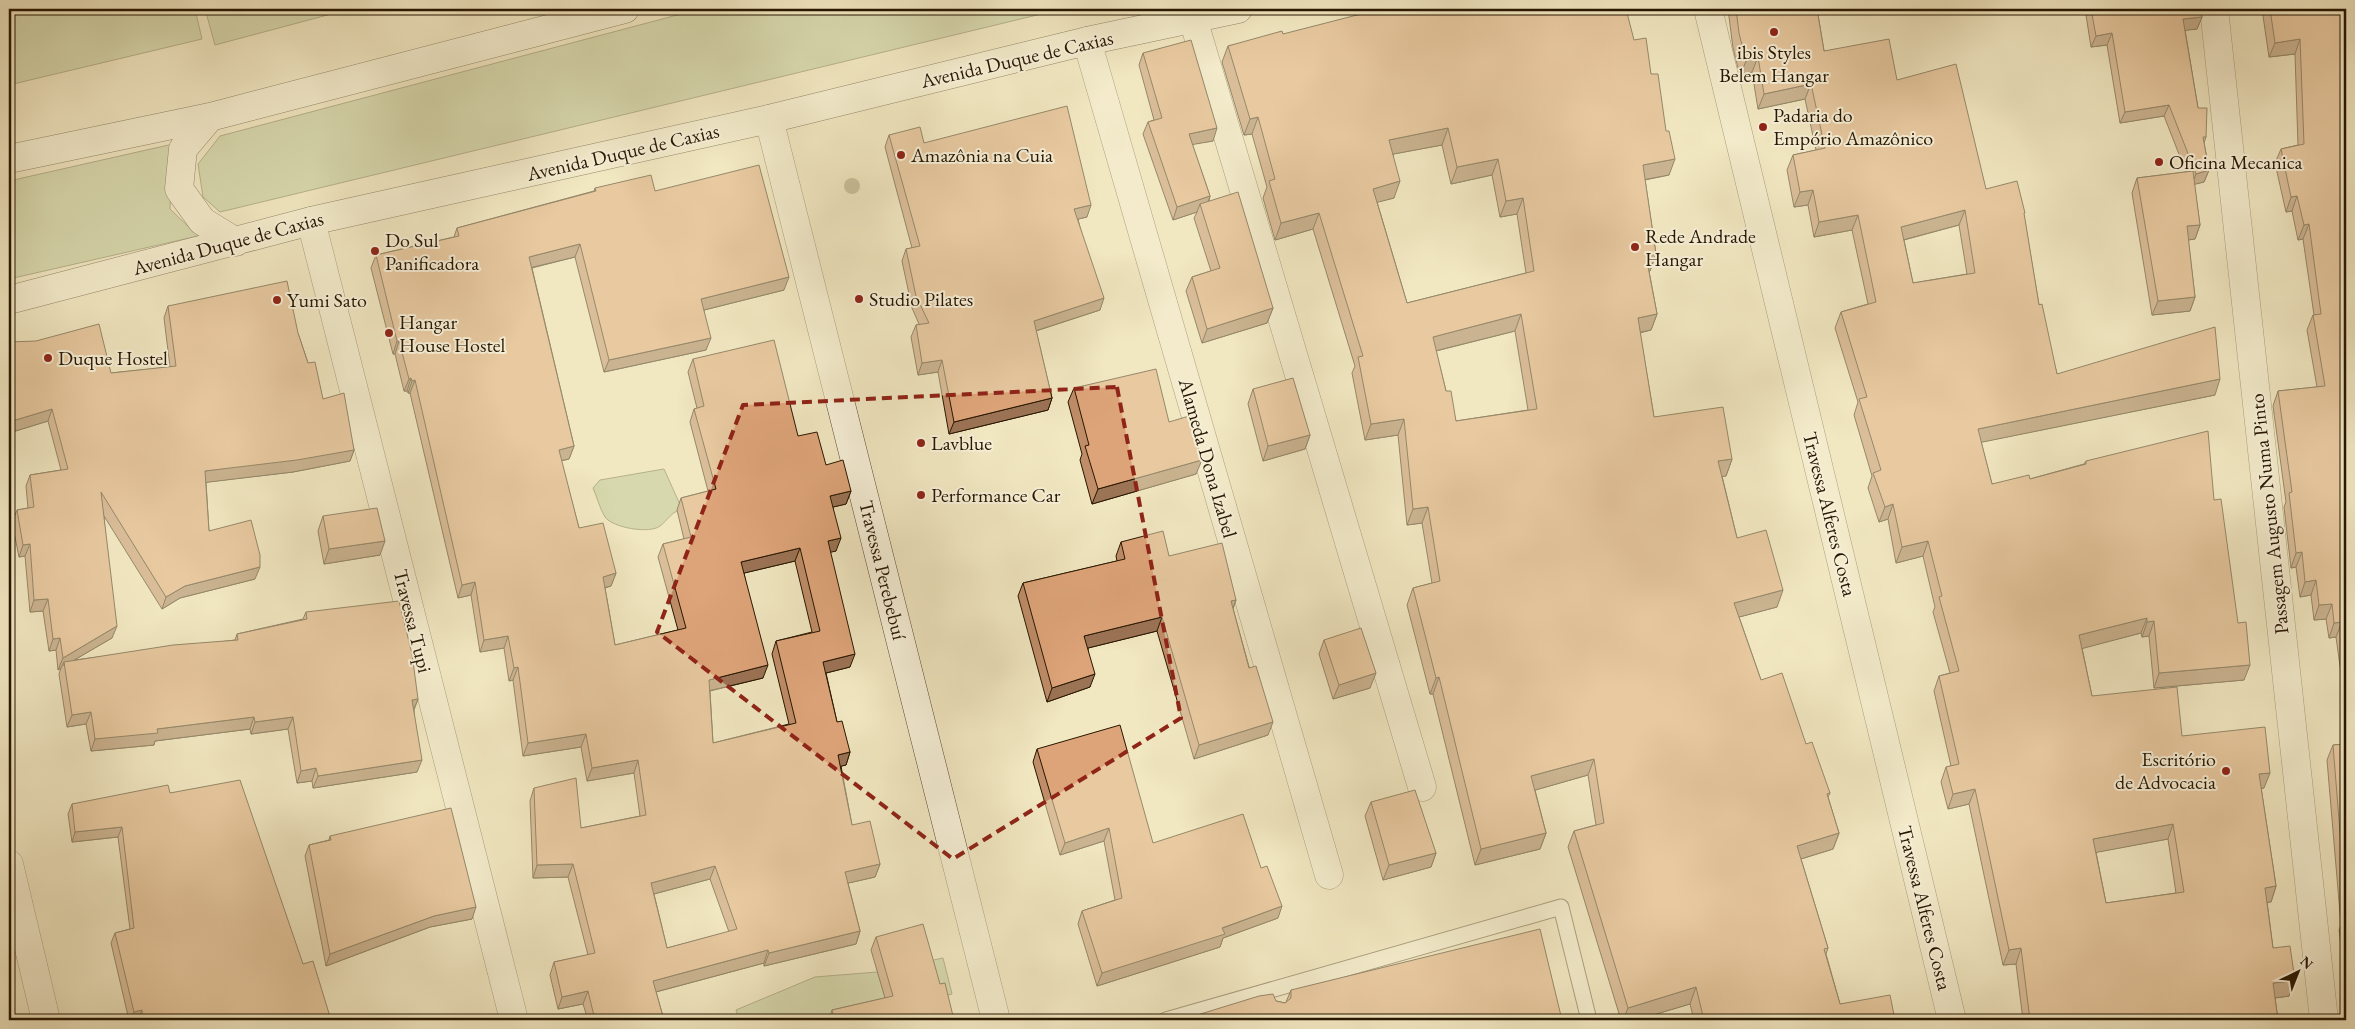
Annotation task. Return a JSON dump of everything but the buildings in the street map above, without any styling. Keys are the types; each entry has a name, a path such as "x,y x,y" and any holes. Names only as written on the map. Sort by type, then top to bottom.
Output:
{"street":[{"path":"9,159 210,117 625,9"},
{"name":"Avenida Duque de Caxias","path":"9,300 311,221 769,119 1088,41 1238,9"},
{"name":"Travessa Alferes Costa","path":"1708,9 1952,1020"},
{"name":"Passagem Augusto Numa Pinto","path":"2214,9 2324,1020"},
{"path":"1193,19 1422,786"},
{"name":"Alameda Dona Izabel","path":"1088,41 1329,875"},
{"path":"210,117 183,149 179,189 202,221 236,242"},
{"name":"Travessa Perebebuí","path":"769,119 996,1020"},
{"name":"Travessa Tupi","path":"311,221 514,1020"},
{"path":"9,864 46,1020"}],"lane":[{"path":"1166,1020 1267,998 1561,907 1589,1020"}],"highlighted area":[{"path":"1117,387 1181,718 953,859 657,632 743,405"}],"green space":[{"path":"9,9 195,9 202,39 9,85"},
{"path":"205,9 350,9 215,45"},
{"path":"700,9 1062,9 220,212 203,197 198,164 220,136"},
{"path":"173,144 170,209 198,236 9,279 9,181"},
{"path":"664,469 682,509 672,514 660,526 648,530 623,527 609,521 605,517 593,488 600,480"},
{"path":"943,958 952,994 839,1020 739,1020 736,1010 815,977 877,972"}],"place":[{"name":"ibis Styles Belem Hangar","path":"1774,32"},
{"name":"Padaria do Empório Amazônico","path":"1763,127"},
{"name":"Amazônia na Cuia","path":"901,155"},
{"name":"Oficina Mecanica","path":"2159,162"},
{"name":"Rede Andrade Hangar","path":"1635,247"},
{"name":"Do Sul Panificadora","path":"375,251"},
{"name":"Studio Pilates","path":"859,299"},
{"name":"Yumi Sato","path":"277,300"},
{"name":"Hangar House Hostel","path":"389,333"},
{"name":"Duque Hostel","path":"48,358"},
{"name":"Lavblue","path":"921,443"},
{"name":"Performance Car","path":"921,495"},
{"name":"Escritório de Advocacia","path":"2226,771"}]}
